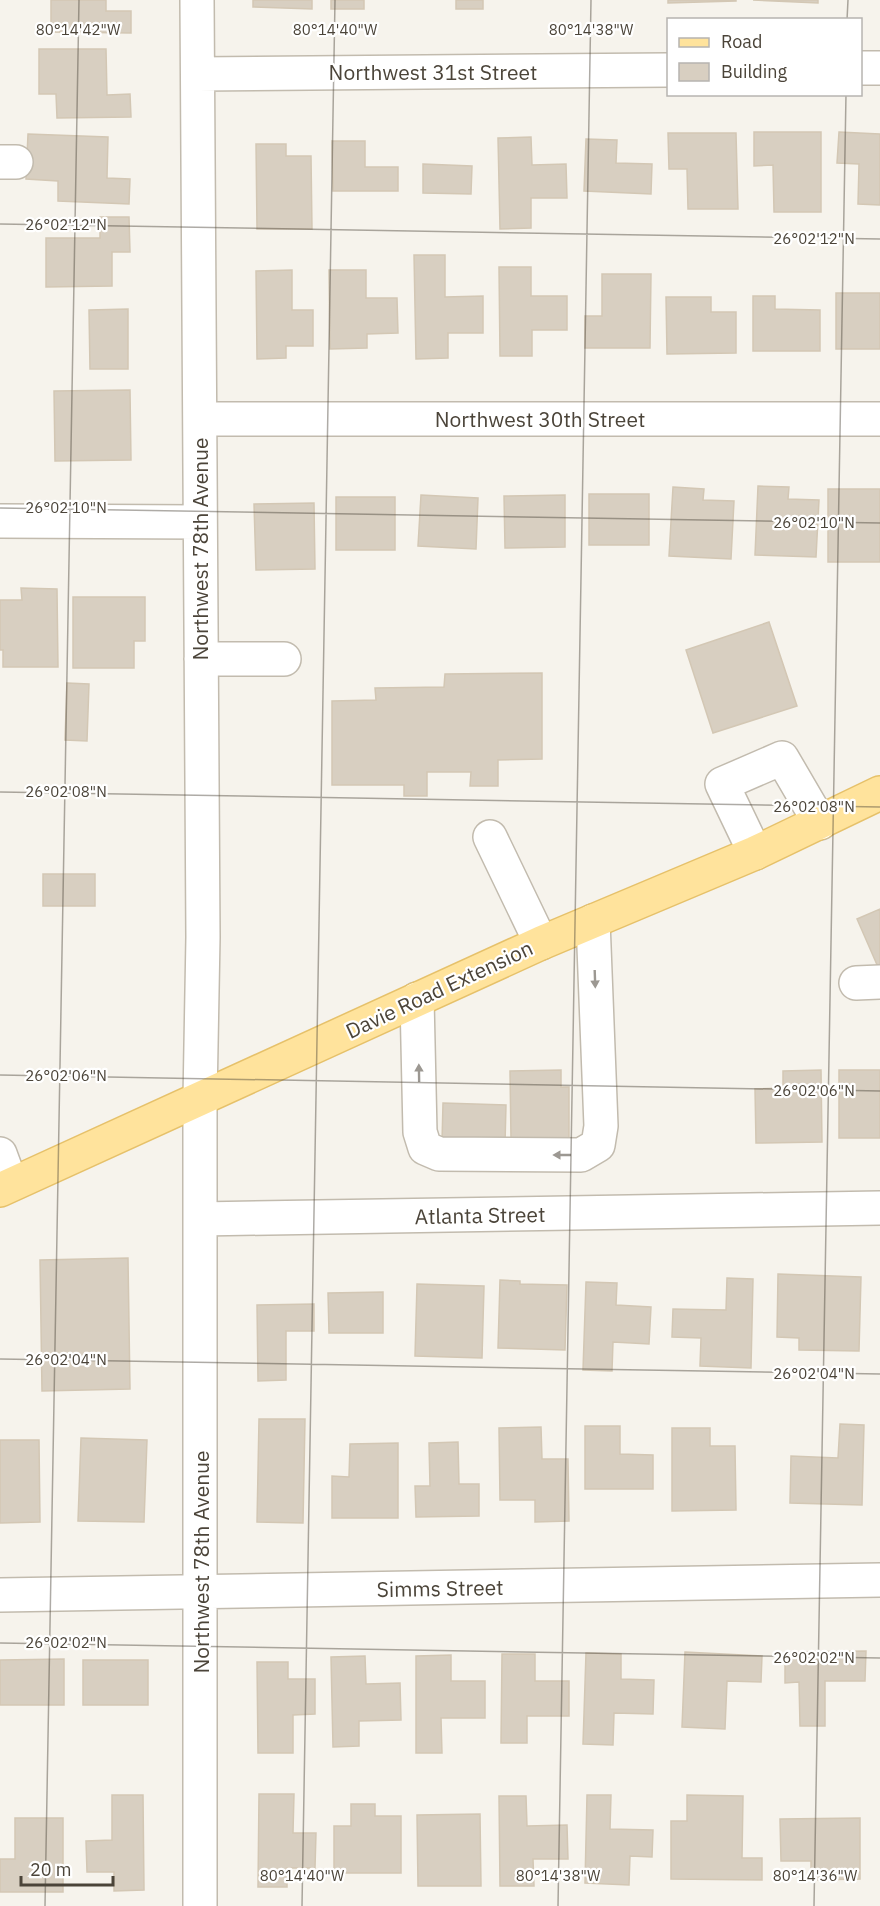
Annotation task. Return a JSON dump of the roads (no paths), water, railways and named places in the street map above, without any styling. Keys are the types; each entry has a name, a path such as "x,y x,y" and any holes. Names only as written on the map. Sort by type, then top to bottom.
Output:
{"main road":[{"name":"Davie Road Extension","path":"5,1187 541,943 755,853 880,793"}],"street":[{"name":"Northwest 78th Avenue","path":"197,0 202,937 200,1099"},
{"path":"862,68 880,68"},
{"name":"Northwest 31st Street","path":"198,74 667,70"},
{"name":"Northwest 30th Street","path":"200,419 880,419"},
{"path":"0,521 200,522"},
{"path":"201,659 284,659"},
{"path":"755,853 722,784 782,758 820,823"},
{"path":"490,837 541,943"},
{"path":"417,999 420,1132 425,1148 439,1154 581,1155 598,1145 601,1126 593,921"},
{"path":"200,1099 200,1219"},
{"path":"0,1154 5,1187"},
{"name":"Atlanta Street","path":"200,1219 880,1208"},
{"name":"Northwest 78th Avenue","path":"200,1219 200,1906"},
{"name":"Simms Street","path":"0,1595 880,1580"}]}
